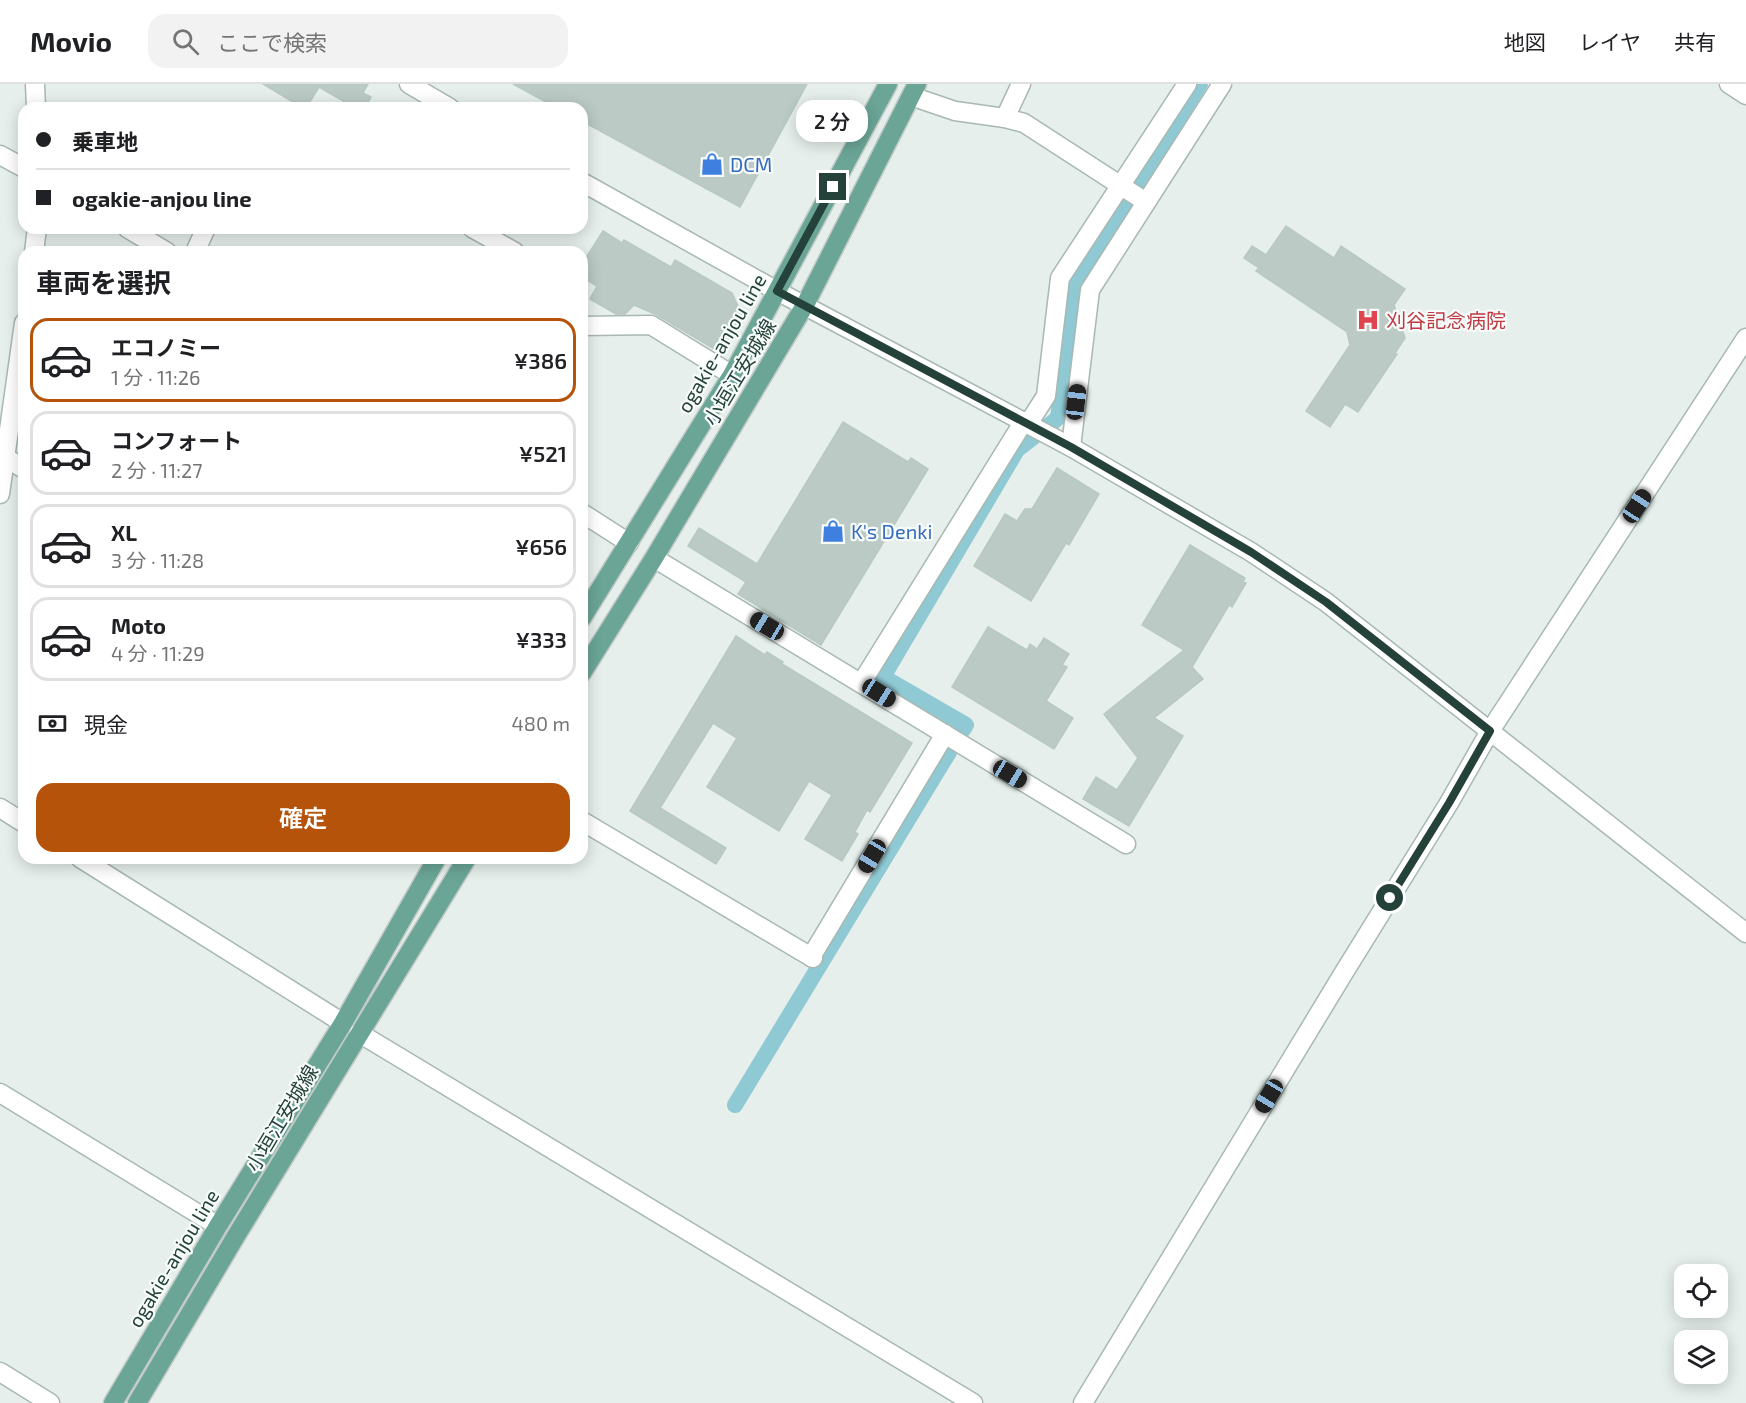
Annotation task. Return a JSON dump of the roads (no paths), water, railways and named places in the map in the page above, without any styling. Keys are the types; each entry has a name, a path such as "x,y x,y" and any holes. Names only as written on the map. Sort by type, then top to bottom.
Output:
{"main road":[{"name":"ogakie-anjou line","path":"588,608 732,375 888,84"},
{"name":"小垣江安城線","path":"588,663 654,558 805,305 914,90"},
{"name":"ogakie-anjou line","path":"113,1403 218,1226 343,1023 434,864"},
{"name":"小垣江安城線","path":"138,1403 236,1236 463,864"}],"street":[{"path":"35,84 36,102"},
{"path":"409,84 440,102"},
{"path":"1005,117 1021,84"},
{"path":"862,682 1046,396 1060,278 1187,84"},
{"path":"1070,447 1090,290 1222,84"},
{"path":"1729,84 1746,95"},
{"path":"914,90 955,111 1005,117 1024,123 1146,201"},
{"path":"0,155 18,165"},
{"path":"588,185 777,291 1027,423 1251,552 1326,602 1746,933"},
{"path":"137,234 157,246"},
{"path":"483,234 504,246"},
{"path":"588,326 651,325 732,375"},
{"path":"1083,1403 1449,803 1490,731 1746,338"},
{"path":"0,494 3,455 18,361"},
{"path":"3,455 18,465"},
{"path":"588,517 629,543"},
{"path":"654,558 1126,844"},
{"path":"588,825 812,957 945,734"},
{"path":"0,808 18,819"},
{"path":"91,864 343,1023"},
{"path":"359,1033 973,1403"},
{"path":"0,1093 218,1226"},
{"path":"0,1372 50,1403"}],"waterway":[{"path":"963,730 966,725 883,677 1017,450 1058,418 1074,284 1200,84"},
{"path":"735,1105 949,752"}],"place":[{"name":"DCM","path":"712,164"},
{"name":"刈谷記念病院","path":"1368,320"},
{"name":"K's Denki","path":"833,531"}]}
